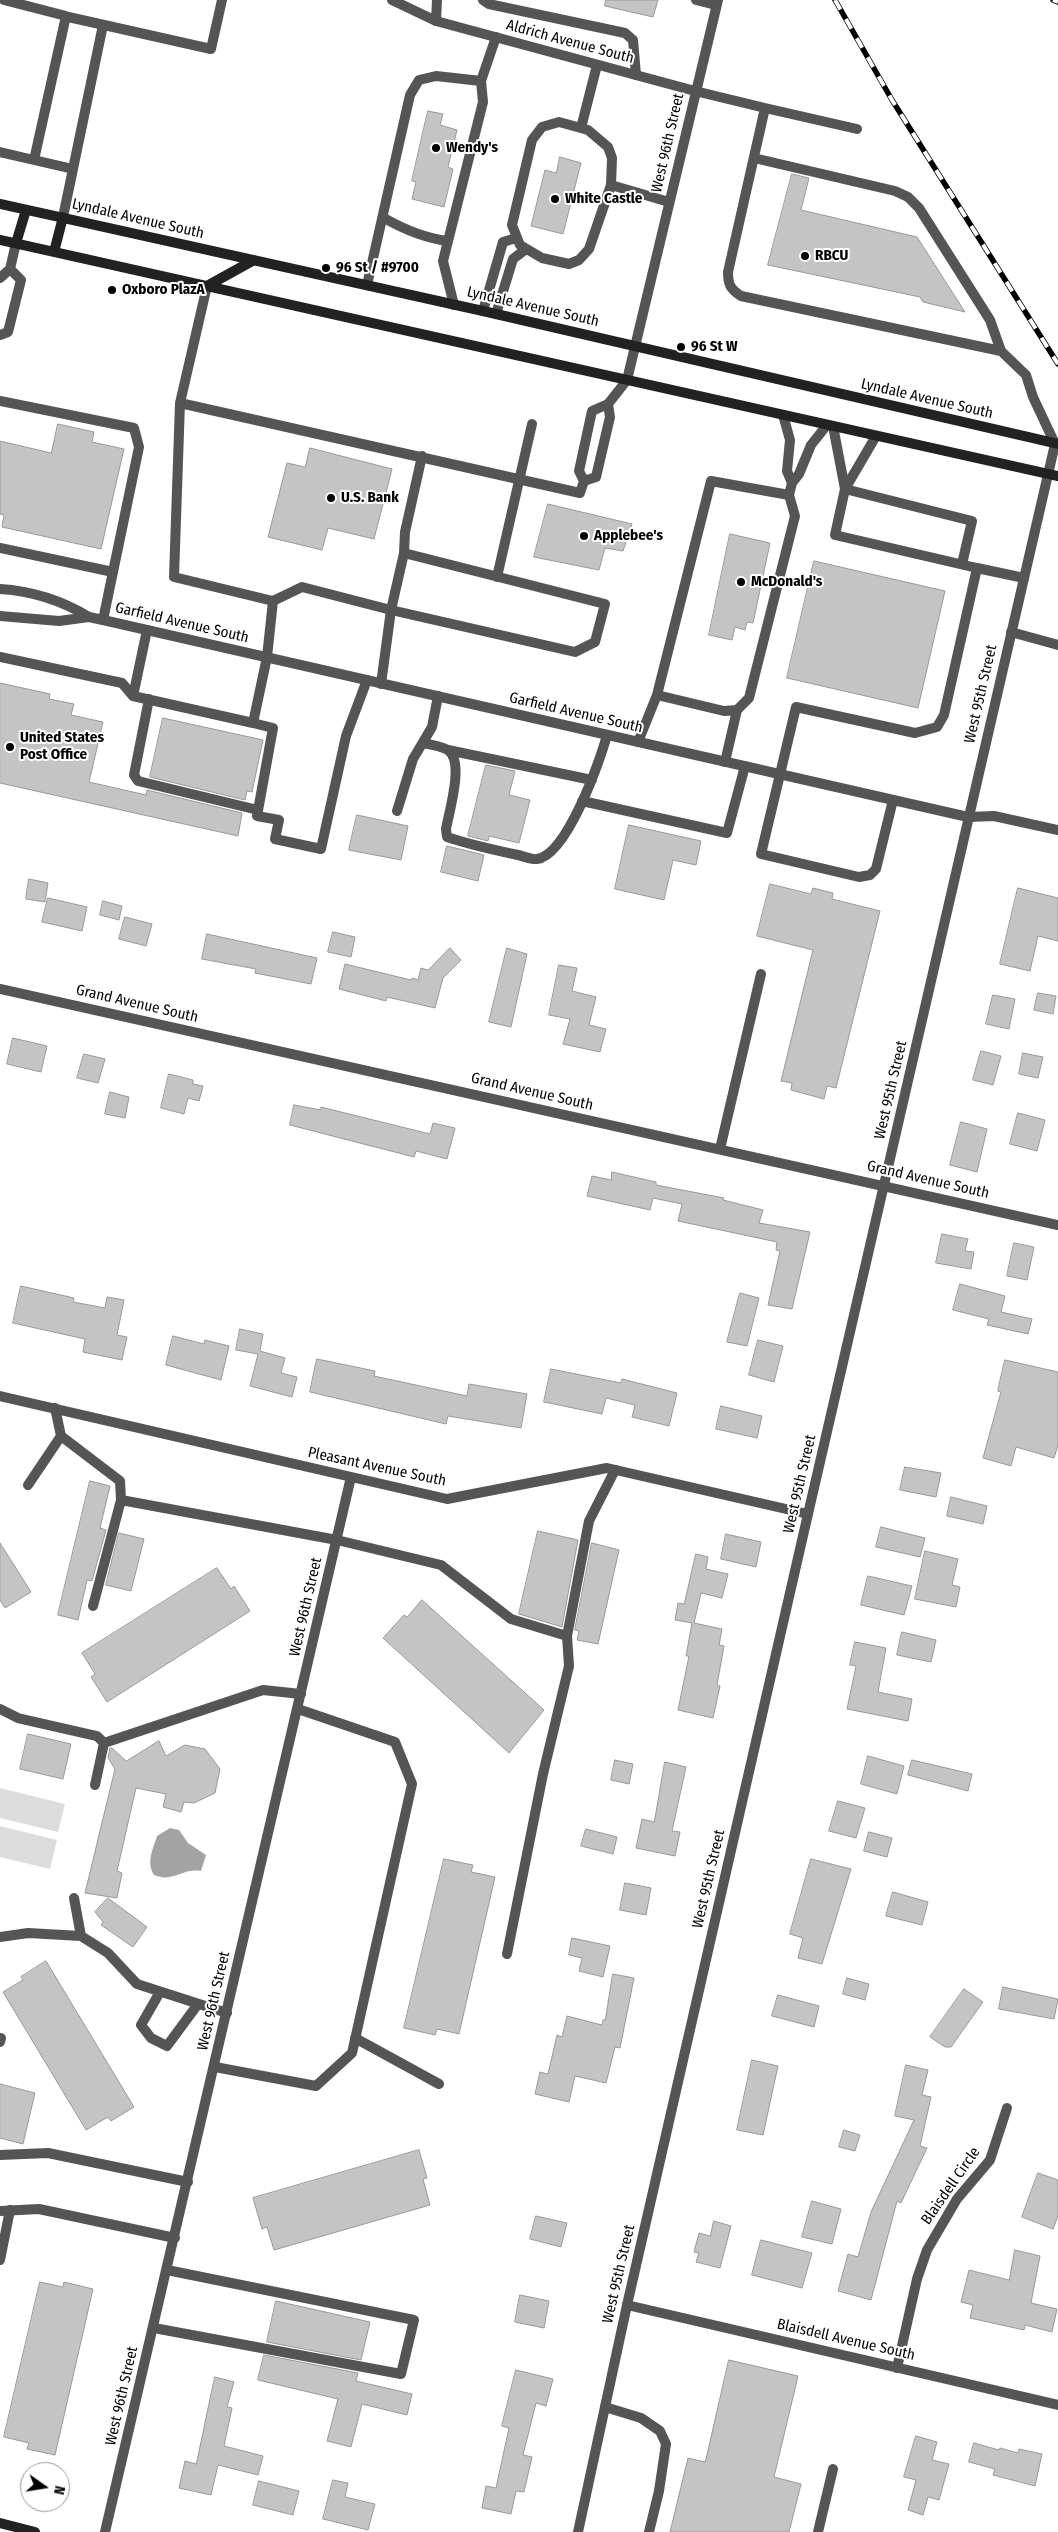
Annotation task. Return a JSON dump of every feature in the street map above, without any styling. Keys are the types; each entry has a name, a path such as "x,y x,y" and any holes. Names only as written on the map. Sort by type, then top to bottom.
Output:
{"main road":[{"name":"Lyndale Avenue South","path":"0,204 483,311 1057,444"},
{"path":"16,243 26,210"},
{"path":"54,252 63,217"},
{"path":"0,240 1053,475"},
{"path":"207,286 254,260"},
{"path":"0,2524 35,2532"}],"street":[{"path":"4,0 64,16 211,49 222,0"},
{"name":"Aldrich Avenue South","path":"392,0 436,21 636,76 857,129"},
{"path":"436,21 437,0"},
{"path":"483,0 490,4 625,33 633,40 636,76"},
{"path":"696,0 717,2"},
{"name":"West 96th Street","path":"627,380 717,2"},
{"path":"34,160 66,16 64,16"},
{"path":"63,217 103,25"},
{"path":"454,305 443,261 483,102 481,81 496,37"},
{"path":"581,128 597,65"},
{"path":"367,286 384,218 410,95 419,80 436,76 481,81"},
{"path":"765,108 728,272 728,283 732,290 740,296 1002,351"},
{"path":"559,122 588,130 608,147 612,158 611,185 589,249 579,260 569,264 542,258 520,245 512,225 532,140 542,126 559,122"},
{"path":"0,152 72,169"},
{"path":"754,158 895,191 908,197 919,208 990,320 1002,351 1026,375 1033,397 1057,444"},
{"path":"611,185 669,202"},
{"path":"384,218 404,229 428,238 448,241"},
{"path":"483,311 503,242 516,238"},
{"path":"0,278 10,269 16,243"},
{"path":"496,314 513,259 526,249"},
{"path":"0,336 8,332 20,280 10,269"},
{"path":"207,286 180,403 174,577 273,600 302,587 391,610 575,652 595,642 605,604 404,553"},
{"path":"180,403 580,493 584,481 579,471 592,411 608,404 627,380"},
{"path":"0,401 134,428 139,447 103,620"},
{"path":"584,481 596,477 610,417 608,404"},
{"path":"783,415 790,440 787,471 792,482"},
{"path":"498,576 532,424"},
{"path":"726,762 738,710 749,698 755,680 795,516 789,494 792,482 799,474 811,445 830,426"},
{"path":"830,426 845,489"},
{"path":"876,436 845,489 835,535 1024,578"},
{"name":"West 95th Street","path":"578,2532 627,2305 808,1514 1011,632 1053,475 1057,444"},
{"path":"381,684 391,610 404,553 405,532 422,456"},
{"path":"638,742 657,695 711,481 789,494"},
{"path":"845,489 972,521 962,564"},
{"path":"0,548 113,572"},
{"path":"893,800 876,870 870,875 860,877 761,854 796,707 915,733 937,727 944,715 977,568"},
{"name":"Garfield Avenue South","path":"0,588 18,590 65,603 89,617 381,684 968,817 994,816 1058,830"},
{"path":"252,723 267,657 273,600"},
{"name":"Garfield Avenue South","path":"0,616 59,621 89,617"},
{"path":"133,696 147,630"},
{"path":"1011,632 1058,645"},
{"path":"0,657 122,684 133,696 274,728 257,816 279,820 275,839 321,849 346,736 366,680"},
{"path":"657,695 724,711 738,710"},
{"path":"397,811 413,759 432,727 438,696"},
{"path":"149,699 134,775 138,781 258,810"},
{"path":"448,750 453,755 456,774 446,829 447,837 474,846 537,859 551,852 571,824 592,780 607,735"},
{"path":"423,743 592,780"},
{"path":"582,801 727,833 745,766"},
{"path":"720,1149 761,974"},
{"name":"Grand Avenue South","path":"0,989 1058,1225"},
{"name":"Pleasant Avenue South","path":"0,1396 448,1498 607,1468 808,1514"},
{"path":"55,1408 61,1436 120,1481 121,1500 93,1606"},
{"path":"28,1484 61,1436"},
{"path":"507,1954 543,1774 569,1666 566,1636 589,1522 615,1470"},
{"name":"West 96th Street","path":"105,2532 168,2270 351,1477"},
{"path":"121,1500 337,1540 441,1565 511,1619 566,1636"},
{"path":"104,1743 263,1690 301,1694"},
{"path":"215,2068 316,2086 352,2053 412,1784 395,1742 298,1708"},
{"path":"0,1709 18,1718 97,1736 104,1743"},
{"path":"95,1785 104,1743"},
{"path":"74,1898 81,1936"},
{"path":"0,1937 28,1933 81,1936 108,1953 137,1984 227,2013"},
{"path":"160,1992 141,2025 151,2038 168,2046 198,2004"},
{"path":"355,2038 439,2084"},
{"name":"Blaisdell Circle","path":"897,2368 917,2279 927,2250 957,2199 990,2160 1006,2108"},
{"path":"0,2156 48,2153 188,2182"},
{"path":"0,2260 5,2210 39,2209 60,2212 175,2238"},
{"path":"154,2328 401,2374 414,2320 168,2270"},
{"name":"Blaisdell Avenue South","path":"627,2305 1058,2405"},
{"path":"605,2407 642,2418 660,2432 666,2444 659,2490 649,2532"},
{"path":"818,2532 833,2469"},
{"path":"584,2503 586,2532"}],"shaded area":[{"path":"0,1788 65,1804 58,1832 0,1818"},
{"path":"0,1826 57,1840 50,1869 0,1857"},
{"path":"170,1828 179,1830 188,1843 206,1855 201,1871 188,1871 167,1877 154,1875 150,1860 157,1836"}],"building":[{"path":"606,0 658,0 653,17 605,6"},
{"name":"Wendy's","path":"428,111 443,114 440,125 457,130 448,167 453,169 444,207 412,199 416,182 412,181"},
{"name":"White Castle","path":"560,157 581,163 563,234 531,226 545,170 556,173"},
{"path":"792,174 809,178 801,210 917,237 965,312 923,302 920,297 768,265"},
{"path":"58,424 94,432 92,442 124,449 101,549 2,527 4,515 0,514 0,441 51,453"},
{"name":"U.S. Bank","path":"310,448 392,469 374,539 328,528 322,550 268,537 287,463 305,467"},
{"name":"Applebee's","path":"548,504 632,524 623,551 605,548 599,570 534,557"},
{"name":"McDonald's","path":"730,534 770,543 753,623 747,622 745,630 735,627 732,640 709,635"},
{"path":"814,561 945,591 918,708 787,678"},
{"path":"0,683 50,694 49,699 74,704 71,715 103,722 89,782 146,795 147,790 242,813 238,836 0,783"},
{"path":"163,718 263,740 252,792 247,791 245,800 150,777"},
{"path":"486,765 515,771 509,795 530,800 519,843 489,836 488,841 468,836"},
{"path":"357,815 408,826 401,860 349,850"},
{"path":"629,825 701,841 696,865 673,860 664,900 615,889"},
{"path":"447,846 484,855 478,881 441,872"},
{"path":"29,879 48,883 45,902 26,899"},
{"path":"770,884 811,894 813,888 833,893 832,899 880,911 836,1088 827,1086 824,1099 791,1090 792,1083 781,1081 813,950 757,936"},
{"path":"1018,888 1058,898 1058,941 1038,936 1030,971 1000,964"},
{"path":"48,898 87,907 82,931 42,922"},
{"path":"103,901 122,906 119,920 100,915"},
{"path":"125,917 152,924 146,946 119,939"},
{"path":"333,932 355,937 351,957 328,952"},
{"path":"207,934 317,958 311,984 255,973 256,969 202,959"},
{"path":"450,948 461,960 443,978 435,1008 387,997 386,1001 339,989 345,964 418,980 421,968 428,970"},
{"path":"507,948 527,954 511,1027 489,1022"},
{"path":"559,965 577,968 572,991 596,997 589,1025 606,1029 600,1052 563,1044 570,1019 549,1015"},
{"path":"1038,993 1056,996 1053,1014 1034,1010"},
{"path":"993,995 1015,999 1009,1029 986,1024"},
{"path":"13,1038 47,1046 41,1072 7,1064"},
{"path":"981,1051 1001,1056 993,1085 973,1080"},
{"path":"1023,1053 1043,1057 1038,1078 1019,1074"},
{"path":"84,1054 105,1059 98,1083 77,1078"},
{"path":"169,1074 193,1080 193,1084 203,1086 199,1101 188,1098 184,1114 161,1108"},
{"path":"110,1092 129,1097 125,1118 105,1114"},
{"path":"294,1105 321,1110 321,1107 430,1134 433,1123 455,1128 447,1159 416,1151 414,1157 290,1125"},
{"path":"1018,1113 1045,1120 1037,1151 1010,1144"},
{"path":"961,1122 987,1129 977,1172 950,1165"},
{"path":"612,1172 656,1182 656,1185 724,1198 723,1200 763,1210 759,1223 810,1232 792,1309 768,1305 780,1251 776,1250 777,1242 678,1221 682,1204 653,1198 650,1210 587,1196 592,1176 611,1180"},
{"path":"942,1234 968,1239 965,1251 974,1252 971,1269 936,1263"},
{"path":"1014,1243 1034,1247 1027,1280 1007,1276"},
{"path":"960,1284 1005,1296 1001,1312 1032,1319 1028,1334 987,1325 989,1319 953,1310"},
{"path":"21,1286 74,1298 73,1302 105,1308 107,1297 124,1300 117,1335 127,1337 122,1360 83,1352 85,1339 13,1323"},
{"path":"740,1293 759,1298 747,1346 727,1342"},
{"path":"240,1329 263,1334 260,1351 285,1358 281,1373 297,1377 292,1397 250,1386 258,1354 236,1350"},
{"path":"173,1336 204,1344 205,1340 229,1346 221,1380 166,1365"},
{"path":"758,1340 783,1346 774,1382 749,1375"},
{"path":"317,1359 375,1371 374,1376 467,1396 469,1384 527,1394 521,1428 448,1416 446,1424 310,1392"},
{"path":"1005,1360 1058,1372 1058,1445 1054,1458 1016,1447 1011,1466 983,1458 1001,1392 998,1391"},
{"path":"551,1369 621,1383 622,1379 677,1393 669,1426 632,1417 635,1405 606,1398 602,1414 544,1402"},
{"path":"721,1406 762,1416 757,1438 716,1429"},
{"path":"905,1467 941,1473 936,1497 900,1490"},
{"path":"90,1481 110,1486 100,1528 106,1530 92,1581 87,1580 78,1620 58,1615"},
{"path":"951,1497 987,1506 983,1524 947,1516"},
{"path":"881,1527 925,1538 920,1557 876,1547"},
{"path":"538,1531 578,1540 562,1627 519,1614"},
{"path":"119,1533 144,1539 131,1591 106,1585"},
{"path":"726,1534 761,1542 756,1567 721,1559"},
{"path":"0,1543 31,1592 5,1608 0,1600"},
{"path":"592,1543 619,1550 598,1644 577,1640 579,1631 575,1630"},
{"path":"925,1551 958,1559 952,1585 960,1587 956,1607 915,1599"},
{"path":"696,1554 708,1557 706,1569 728,1574 722,1598 701,1593 694,1623 722,1629 719,1645 724,1646 717,1685 720,1686 713,1718 678,1710 689,1656 686,1656 692,1623 675,1620 678,1603 684,1604"},
{"path":"217,1568 231,1589 234,1586 250,1611 107,1702 91,1677 95,1674 82,1653"},
{"path":"868,1576 912,1586 904,1615 861,1605"},
{"path":"422,1600 544,1710 509,1753 383,1638 404,1615 407,1617"},
{"path":"902,1632 936,1640 931,1662 897,1655"},
{"path":"855,1642 886,1648 878,1692 912,1699 908,1721 847,1709 856,1666 850,1665"},
{"path":"28,1734 71,1744 63,1779 20,1769"},
{"path":"159,1741 166,1756 185,1745 205,1749 220,1769 215,1793 194,1803 184,1802 181,1812 163,1807 166,1794 136,1788 117,1871 122,1873 117,1898 85,1893 115,1769 108,1758 110,1748 126,1761"},
{"path":"868,1756 904,1766 897,1794 861,1784"},
{"path":"615,1760 633,1764 629,1784 611,1780"},
{"path":"912,1760 972,1774 968,1791 908,1775"},
{"path":"665,1762 686,1767 672,1831 680,1832 675,1856 636,1848 642,1819 654,1822"},
{"path":"838,1801 865,1808 856,1838 829,1831"},
{"path":"586,1829 617,1837 613,1854 581,1846"},
{"path":"869,1832 892,1838 887,1857 864,1851"},
{"path":"444,1859 473,1865 471,1872 495,1877 459,2034 437,2029 435,2035 404,2028"},
{"path":"811,1859 851,1869 822,1964 798,1958 803,1938 790,1934"},
{"path":"625,1883 651,1888 646,1915 620,1910"},
{"path":"893,1892 928,1902 922,1925 886,1916"},
{"path":"108,1898 147,1927 133,1947 101,1925 103,1922 95,1912"},
{"path":"572,1938 610,1946 603,1977 579,1971 582,1958 569,1955"},
{"path":"46,1961 134,2107 111,2121 108,2117 86,2130 3,1992 23,1980 21,1977"},
{"path":"613,1974 634,1978 620,2048 615,2047 606,2083 575,2076 569,2102 535,2094 540,2072 548,2074 557,2035 562,2037 567,2016 602,2025 603,2020 605,2020"},
{"path":"847,1978 869,1984 865,2000 843,1994"},
{"path":"1003,1987 1058,1999 1054,2019 999,2009"},
{"path":"964,1989 983,2002 951,2047 945,2047 930,2037"},
{"path":"778,1995 819,2006 814,2027 772,2016"},
{"path":"752,2060 778,2066 763,2135 737,2130"},
{"path":"906,2065 928,2070 922,2095 931,2097 920,2146 927,2148 901,2203 897,2201 871,2300 838,2291 848,2254 858,2257 871,2212 914,2120 895,2116"},
{"path":"0,2084 35,2093 23,2144 0,2138"},
{"path":"844,2130 860,2135 855,2151 839,2147"},
{"path":"419,2150 427,2178 423,2179 430,2205 274,2250 267,2227 262,2229 253,2198"},
{"path":"1038,2173 1058,2180 1058,2216 1053,2229 1022,2217"},
{"path":"812,2201 841,2209 832,2244 802,2237"},
{"path":"536,2216 567,2223 561,2247 530,2239"},
{"path":"714,2221 731,2226 720,2268 696,2262 699,2253 694,2252 699,2233 710,2236"},
{"path":"761,2240 812,2253 802,2288 752,2275"},
{"path":"1015,2250 1040,2256 1031,2303 1057,2309 1052,2332 1025,2325 1024,2330 970,2318 973,2305 961,2302 969,2270 1009,2280"},
{"path":"40,2282 63,2287 64,2282 93,2289 55,2455 27,2449 29,2443 4,2437"},
{"path":"520,2295 549,2301 544,2328 515,2322"},
{"path":"276,2301 370,2322 361,2360 267,2342"},
{"path":"264,2355 358,2373 356,2381 412,2394 407,2415 362,2404 351,2447 327,2441 338,2399 258,2380"},
{"path":"729,2360 798,2376 774,2477 801,2484 789,2532 670,2532 688,2458 705,2462"},
{"path":"516,2370 553,2379 546,2406 536,2403 523,2455 532,2457 524,2492 516,2491 511,2514 482,2508 486,2486 496,2488 509,2428 502,2426"},
{"path":"215,2377 234,2382 227,2407 232,2408 224,2446 263,2456 258,2475 218,2465 211,2495 179,2488 185,2461 196,2464"},
{"path":"916,2436 937,2442 932,2460 949,2464 939,2500 928,2497 923,2515 908,2510 916,2480 904,2477"},
{"path":"974,2443 999,2450 1000,2448 1018,2453 1019,2449 1042,2454 1035,2486 993,2475 995,2469 969,2462"},
{"path":"333,2480 348,2483 345,2497 375,2504 368,2530 323,2519"},
{"path":"259,2481 299,2491 293,2515 253,2505"}],"railway":[{"path":"835,0 892,100 1058,364"},
{"path":"1053,0 1058,2"}],"place":[{"name":"Wendy's","path":"436,148"},
{"name":"White Castle","path":"555,199"},
{"name":"RBCU","path":"805,256"},
{"name":"96 St / #9700","path":"326,268"},
{"name":"Oxboro PlazA","path":"112,290"},
{"name":"96 St W","path":"681,347"},
{"name":"U.S. Bank","path":"331,498"},
{"name":"Applebee's","path":"584,536"},
{"name":"McDonald's","path":"741,582"},
{"name":"United States Post Office","path":"10,747"}]}
